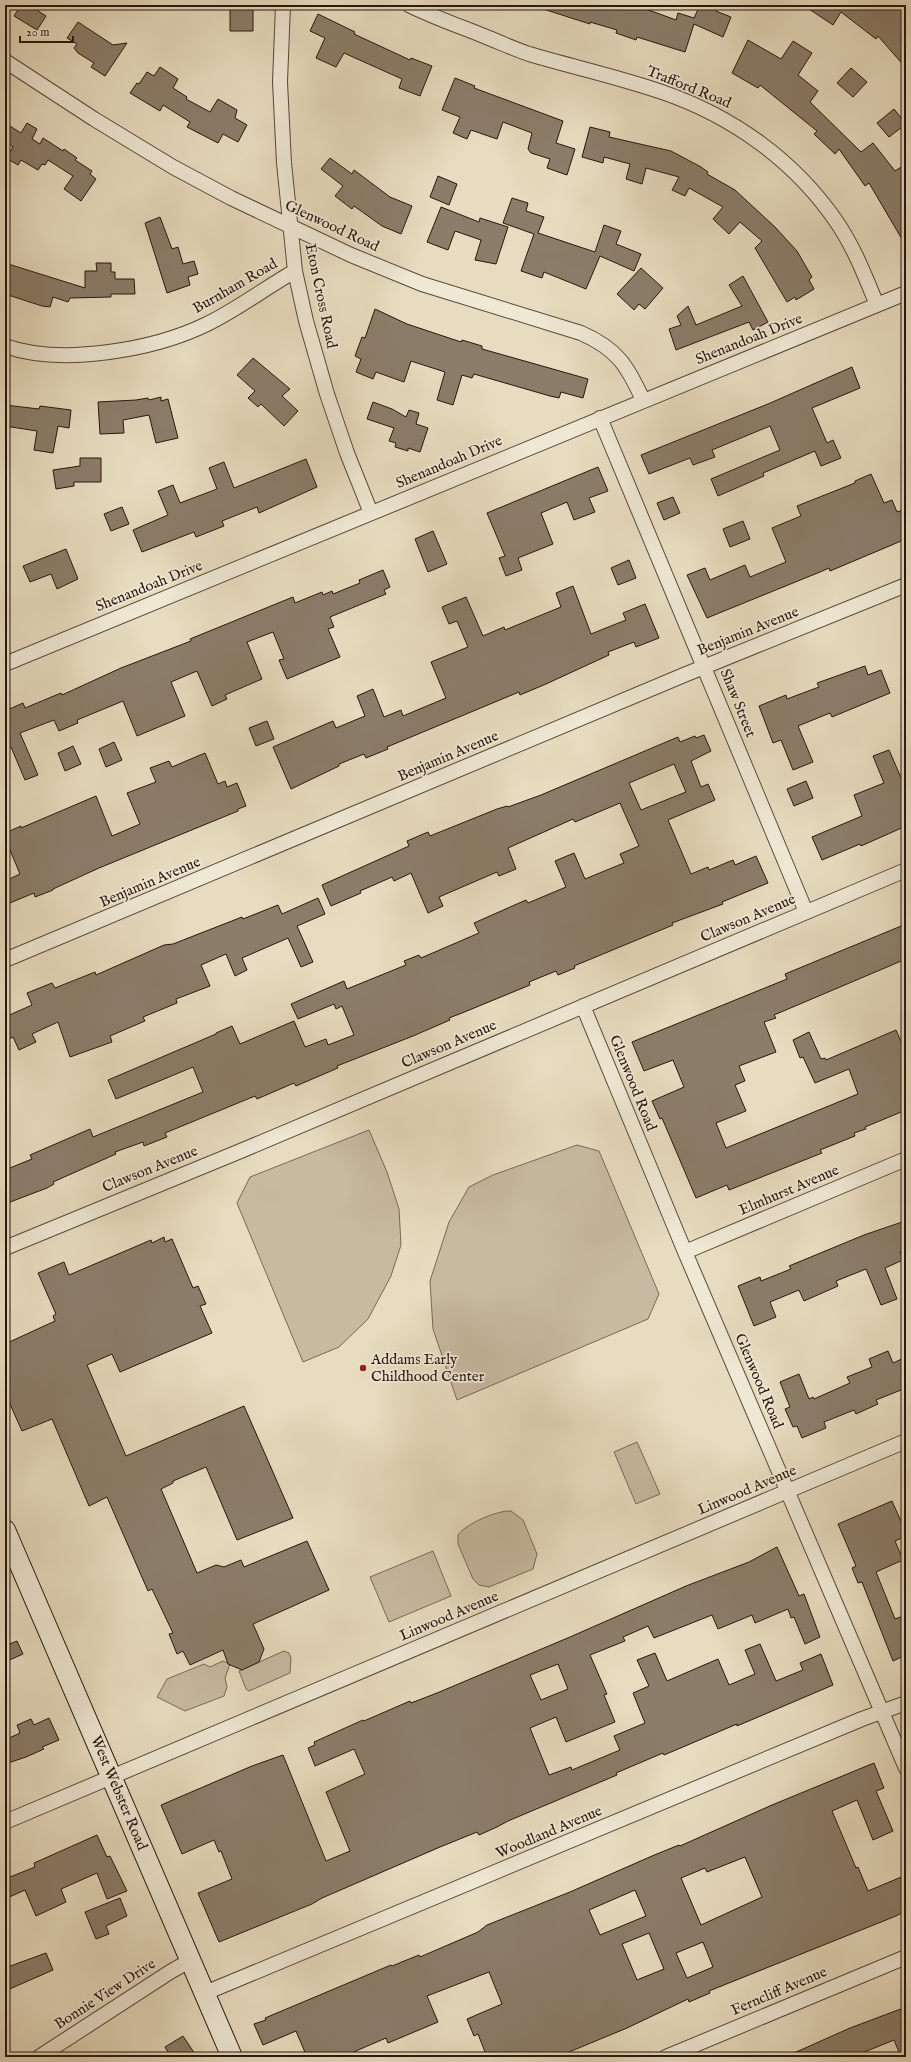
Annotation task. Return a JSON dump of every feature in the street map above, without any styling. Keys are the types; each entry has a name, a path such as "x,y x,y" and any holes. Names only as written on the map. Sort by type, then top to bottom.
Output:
{"street":[{"name":"Eton Cross Road","path":"283,5 280,82 284,163 295,271 306,321 337,424 371,513"},
{"name":"Trafford Road","path":"409,5 430,15 527,53 663,92 722,117 779,157 800,178 836,221 851,246 877,305"},
{"name":"Glenwood Road","path":"5,61 94,119 173,167 351,255 422,284 581,333 599,341 612,350 621,361 635,382 643,400"},
{"name":"Burnham Road","path":"5,346 66,356 133,348 184,334 206,324 228,313 295,271"},
{"name":"Shenandoah Drive","path":"5,664 906,293"},
{"name":"Shaw Street","path":"600,418 806,912"},
{"name":"Benjamin Avenue","path":"5,960 704,666 906,585"},
{"name":"Clawson Avenue","path":"5,1248 906,870"},
{"name":"Glenwood Road","path":"583,1006 685,1252 906,1768"},
{"name":"Elmhurst Avenue","path":"685,1252 906,1160"},
{"name":"Linwood Avenue","path":"5,1822 906,1442"},
{"name":"West Webster Road","path":"5,1530 232,2057"},
{"name":"Woodland Avenue","path":"205,1993 906,1703"},
{"name":"Ferncliff Avenue","path":"666,2057 906,1957"},
{"name":"Bonnie View Drive","path":"39,2057 190,1960"}],"shaded area":[{"path":"369,1130 387,1172 399,1209 401,1245 391,1276 368,1319 339,1347 303,1362 237,1203 250,1177"},
{"path":"577,1145 599,1151 659,1294 648,1319 457,1400 433,1329 430,1281 449,1222 469,1187 493,1175"},
{"path":"637,1442 660,1494 636,1504 614,1452"},
{"path":"505,1511 511,1511 523,1520 537,1554 533,1569 489,1587 479,1585 473,1579 458,1544 458,1535 467,1526 482,1518"},
{"path":"433,1551 451,1596 389,1622 370,1577"},
{"path":"284,1651 289,1653 291,1658 290,1673 249,1691 246,1689 239,1671"},
{"path":"223,1661 230,1664 225,1678 227,1687 224,1696 185,1711 157,1697 167,1679 204,1664 210,1667"}],"building":[{"path":"21,5 29,5 46,16 37,30 14,16"},
{"path":"230,5 253,5 253,31 230,31"},
{"path":"541,5 647,5 646,9 676,20 678,13 694,18 700,5 718,5 716,11 731,17 723,37 694,24 685,52 637,37 636,40 616,33 617,30 590,22 590,24 540,8"},
{"path":"803,5 906,5 906,68 878,36 876,39 841,12 833,25"},
{"path":"318,14 355,32 354,34 410,60 411,58 432,66 420,96 399,88 402,79 344,53 336,67 316,58 325,38 310,31"},
{"path":"78,22 113,45 127,43 105,76 91,67 94,63 78,53 74,48 77,44 67,38"},
{"path":"748,40 781,59 793,41 812,53 798,75 818,91 810,102 861,152 873,143 895,171 906,164 906,246 869,183 865,186 839,149 835,154 814,134 817,131 760,85 758,88 732,73"},
{"path":"160,67 178,79 173,88 187,97 186,99 210,112 218,99 237,110 235,118 247,125 238,142 223,134 218,143 187,127 190,122 163,105 160,111 130,93 137,83 139,84 147,72 154,76"},
{"path":"851,68 867,82 853,97 837,83"},
{"path":"455,78 475,86 474,88 563,121 556,143 575,149 567,175 547,168 550,159 531,153 528,149 532,133 503,122 497,139 471,130 467,139 453,133 460,117 442,110"},
{"path":"894,109 906,124 889,137 877,123"},
{"path":"5,123 21,133 27,123 37,129 32,139 40,144 43,138 63,151 64,149 77,158 75,160 92,171 90,174 96,179 81,201 64,189 73,176 48,160 45,165 42,164 38,170 21,160 18,165 6,158 13,147 5,141"},
{"path":"590,127 610,132 609,137 671,151 701,167 708,172 707,174 735,190 775,227 797,251 812,277 809,280 814,289 796,300 795,297 787,302 755,248 762,241 740,222 729,234 713,219 723,207 689,188 685,196 672,190 679,177 646,168 642,184 626,179 630,164 604,157 603,163 582,157"},
{"path":"330,158 352,174 354,170 390,197 412,206 401,234 382,226 354,206 352,209 335,196 343,186 321,169"},
{"path":"438,176 457,184 449,205 430,197"},
{"path":"512,198 528,203 526,211 544,217 538,233 595,252 604,225 621,231 616,244 641,254 634,271 600,256 586,289 544,272 542,278 521,271 534,234 503,223"},
{"path":"441,207 479,222 480,218 508,227 496,264 475,260 481,240 455,231 448,250 427,242"},
{"path":"160,217 172,249 178,247 183,264 194,261 198,274 188,277 190,285 167,293 145,223"},
{"path":"5,263 85,288 85,271 97,271 96,263 111,263 111,272 115,272 115,279 134,279 135,294 111,294 111,297 70,298 68,302 53,297 50,307 42,306 5,294"},
{"path":"641,268 663,288 645,309 639,304 634,310 617,294"},
{"path":"743,276 768,322 753,330 749,322 676,350 669,329 681,325 677,316 688,306 696,325 742,306 729,285"},
{"path":"375,309 407,324 461,342 462,340 482,346 482,349 588,379 583,398 561,392 559,398 474,374 472,378 462,375 453,405 437,400 445,372 411,361 404,382 376,372 373,379 356,372 361,359 355,356 362,337 365,338"},
{"path":"253,358 290,389 282,396 298,411 284,426 261,404 258,407 248,398 255,391 237,375"},
{"path":"852,367 860,388 812,408 827,443 833,440 841,458 821,466 815,451 763,473 764,476 718,496 711,479 780,450 770,426 712,450 715,457 693,465 690,458 649,474 641,455 768,404"},
{"path":"161,397 161,401 168,399 178,438 156,443 149,415 123,420 124,433 100,434 98,402 148,398 149,400"},
{"path":"373,402 392,409 406,417 409,410 419,413 416,424 428,428 420,452 408,448 408,451 395,447 396,443 389,441 394,428 367,419"},
{"path":"5,405 39,409 40,406 71,410 69,428 58,426 53,453 34,450 37,431 5,426"},
{"path":"80,458 101,458 101,482 74,482 74,486 56,489 53,470 80,466"},
{"path":"306,459 317,487 259,513 257,507 222,521 224,526 196,537 194,532 142,552 133,530 168,515 158,491 173,485 180,503 217,489 209,468 224,462 234,488"},
{"path":"598,467 608,491 589,498 595,512 574,520 567,502 541,513 553,544 518,558 522,570 506,576 499,558 505,556 487,513"},
{"path":"871,474 884,503 892,500 897,512 906,509 906,539 830,571 829,568 707,618 687,575 705,568 710,580 745,565 750,577 786,562 772,528 801,516 797,506 855,483 855,481"},
{"path":"673,497 680,513 664,520 657,503"},
{"path":"122,507 129,524 111,531 104,514"},
{"path":"743,521 750,539 730,547 723,529"},
{"path":"433,531 447,564 428,572 415,539"},
{"path":"66,549 78,579 57,589 51,574 30,582 23,566"},
{"path":"629,560 636,578 618,585 611,568"},
{"path":"383,570 390,587 384,590 386,594 330,617 334,627 328,629 340,657 287,679 279,660 284,659 273,632 247,642 262,679 225,695 227,699 212,706 197,671 171,682 185,716 137,736 123,701 77,720 78,723 59,731 54,720 20,733 38,775 25,780 11,747 5,750 5,711 23,703 25,708 61,693 62,695 121,668 191,641 190,639 293,597 295,603 322,592 323,595 332,591 333,594 360,583 359,580"},
{"path":"573,586 591,634 626,620 623,613 645,604 659,638 636,647 634,642 608,652 609,655 546,684 520,695 519,692 387,747 388,749 366,758 364,754 339,764 339,766 291,789 273,747 333,721 336,728 365,716 357,696 373,689 384,717 401,710 403,716 446,698 431,662 468,647 457,621 449,624 442,607 466,597 483,636 504,627 505,630 561,607 556,593"},
{"path":"865,666 868,675 881,670 890,693 832,717 830,713 798,726 813,762 793,770 781,740 773,743 759,706 786,695 787,699 819,687 817,683"},
{"path":"267,721 274,739 256,746 249,728"},
{"path":"704,735 711,751 691,761 701,787 708,784 715,800 668,820 691,874 708,867 709,870 733,860 735,865 756,856 768,883 722,902 723,904 672,923 673,925 574,966 575,968 558,975 556,971 529,982 530,985 449,1018 450,1020 413,1036 337,1066 338,1068 296,1086 294,1083 257,1099 255,1096 165,1133 167,1137 144,1146 143,1142 115,1152 116,1154 53,1182 54,1184 47,1188 5,1204 5,1170 32,1159 30,1155 90,1129 93,1137 203,1092 193,1067 116,1099 108,1080 232,1026 240,1044 294,1021 305,1047 326,1039 328,1045 354,1035 342,1006 336,1009 334,1004 298,1019 291,1004 344,981 347,989 406,965 404,961 419,955 421,958 479,933 474,923 526,900 528,903 566,887 555,861 574,853 585,879 624,863 620,854 639,846 620,803 575,822 573,819 508,848 516,869 499,876 497,872 439,897 443,906 428,913 411,873 394,881 392,877 331,906 322,885 409,846 407,841 428,832 430,836 497,809 508,807 541,795 678,737 680,742 695,736 696,738","holes":["674,764 686,792 641,810 629,783"]},
{"path":"114,742 122,760 106,767 99,749"},
{"path":"73,746 81,764 65,771 58,753"},
{"path":"889,750 906,789 906,826 861,846 860,844 822,860 812,837 862,816 854,795 884,783 873,756"},
{"path":"205,753 218,784 225,781 227,787 237,783 246,806 238,809 238,811 99,868 53,890 35,897 34,893 5,905 5,881 20,874 5,838 5,833 21,826 21,828 96,796 112,836 140,824 127,793 156,782 150,768 169,761 172,767"},
{"path":"806,781 813,798 794,806 787,789"},
{"path":"318,898 325,914 297,926 313,962 301,967 288,938 242,958 247,970 235,976 226,954 201,965 210,986 176,999 177,1003 143,1017 145,1021 110,1036 112,1042 70,1057 58,1022 32,1034 36,1042 19,1050 13,1037 5,1041 5,1017 32,1005 27,993 52,983 55,988 95,972 96,975 164,945 173,944 242,917 243,919 278,905 282,914"},
{"path":"906,924 906,959 774,1015 776,1018 764,1022 776,1052 739,1066 745,1081 735,1085 746,1111 716,1123 726,1148 858,1094 849,1069 815,1083 803,1057 800,1058 793,1040 809,1032 821,1059 825,1058 826,1060 896,1030 906,1053 906,1110 865,1127 866,1129 854,1133 855,1136 820,1150 822,1153 729,1190 727,1185 696,1198 662,1118 660,1119 652,1101 684,1087 673,1060 644,1071 632,1042 787,979 785,974"},
{"path":"902,1222 906,1232 906,1249 900,1252 903,1260 885,1268 897,1299 881,1305 866,1269 836,1281 838,1286 804,1301 799,1290 770,1302 776,1317 754,1326 738,1286 760,1277 761,1281 791,1269 789,1266 864,1235"},
{"path":"164,1237 165,1242 172,1239 193,1288 198,1286 206,1304 200,1306 212,1333 120,1372 112,1354 87,1365 126,1456 244,1406 293,1518 237,1540 206,1467 173,1481 173,1483 161,1489 197,1573 216,1565 224,1567 241,1560 244,1567 307,1541 329,1590 253,1624 264,1649 259,1662 242,1670 228,1664 223,1650 190,1665 183,1651 177,1654 169,1634 173,1633 152,1589 148,1591 107,1497 89,1506 52,1419 22,1431 5,1393 5,1344 55,1321 53,1316 56,1314 38,1273 64,1262 69,1275 151,1240 152,1243"},
{"path":"888,1351 893,1363 906,1357 906,1388 876,1400 878,1404 856,1414 854,1410 824,1422 826,1428 802,1438 797,1426 793,1427 785,1409 790,1407 780,1382 799,1374 809,1399 813,1397 814,1399 850,1383 847,1377 872,1367 869,1359"},
{"path":"892,1501 904,1528 901,1530 904,1537 895,1541 903,1560 876,1572 895,1619 906,1615 906,1655 893,1661 862,1582 858,1583 852,1568 856,1566 838,1524"},
{"path":"777,1547 799,1596 804,1594 820,1637 805,1644 794,1617 791,1618 788,1609 755,1623 752,1615 718,1629 712,1615 654,1638 648,1626 623,1637 625,1641 590,1655 607,1694 604,1695 615,1722 566,1742 556,1717 530,1728 549,1775 571,1767 572,1770 620,1750 614,1736 645,1723 633,1693 649,1686 637,1660 655,1653 667,1681 718,1659 729,1685 755,1674 745,1650 760,1644 776,1681 803,1670 800,1663 821,1654 833,1685 737,1726 737,1724 664,1755 663,1753 616,1773 617,1775 508,1821 479,1835 477,1832 440,1847 322,1898 312,1904 219,1942 198,1893 232,1879 221,1851 219,1852 214,1840 182,1854 161,1805 252,1766 283,1755 326,1861 350,1851 326,1792 365,1774 354,1749 315,1766 308,1748 315,1745 314,1742 410,1701 411,1703 437,1693 686,1586 749,1562","holes":["558,1664 568,1689 541,1700 530,1675"]},
{"path":"17,1641 23,1654 5,1662 5,1646"},
{"path":"49,1718 59,1740 42,1747 44,1749 26,1757 5,1764 5,1740 20,1733 17,1725 31,1719 34,1725"},
{"path":"874,1763 884,1788 876,1791 893,1831 873,1840 857,1800 832,1811 856,1868 858,1867 868,1891 906,1875 906,1911 709,1991 710,1993 689,2002 688,1999 627,2028 557,2057 487,2057 478,2034 474,2036 467,2019 502,2004 489,1972 427,1996 438,2022 388,2043 386,2038 342,2057 307,2057 296,2031 263,2045 254,2024 266,2020 265,2018 391,1965 392,1966 419,1955 420,1957 478,1932 487,1925 570,1892 652,1856 679,1845 680,1846 772,1805","holes":["745,1857 762,1897 701,1925 681,1878 705,1868 707,1872","635,1890 646,1916 600,1935 589,1910","649,1933 664,1969 637,1980 622,1944","703,1942 713,1967 687,1978 676,1953"]},
{"path":"97,1835 107,1857 110,1856 127,1891 107,1899 97,1873 61,1889 66,1902 36,1916 25,1890 5,1899 5,1879 35,1867 34,1863"},
{"path":"120,1898 127,1916 106,1926 109,1934 96,1939 85,1912"},
{"path":"46,1953 53,1970 5,1991 5,1968"},
{"path":"906,2007 906,2057 901,2057 894,2040 852,2057 785,2057 850,2028"},
{"path":"183,2036 197,2057 171,2057 165,2047"}],"place":[{"name":"Addams Early Childhood Center","path":"363,1368"}]}
